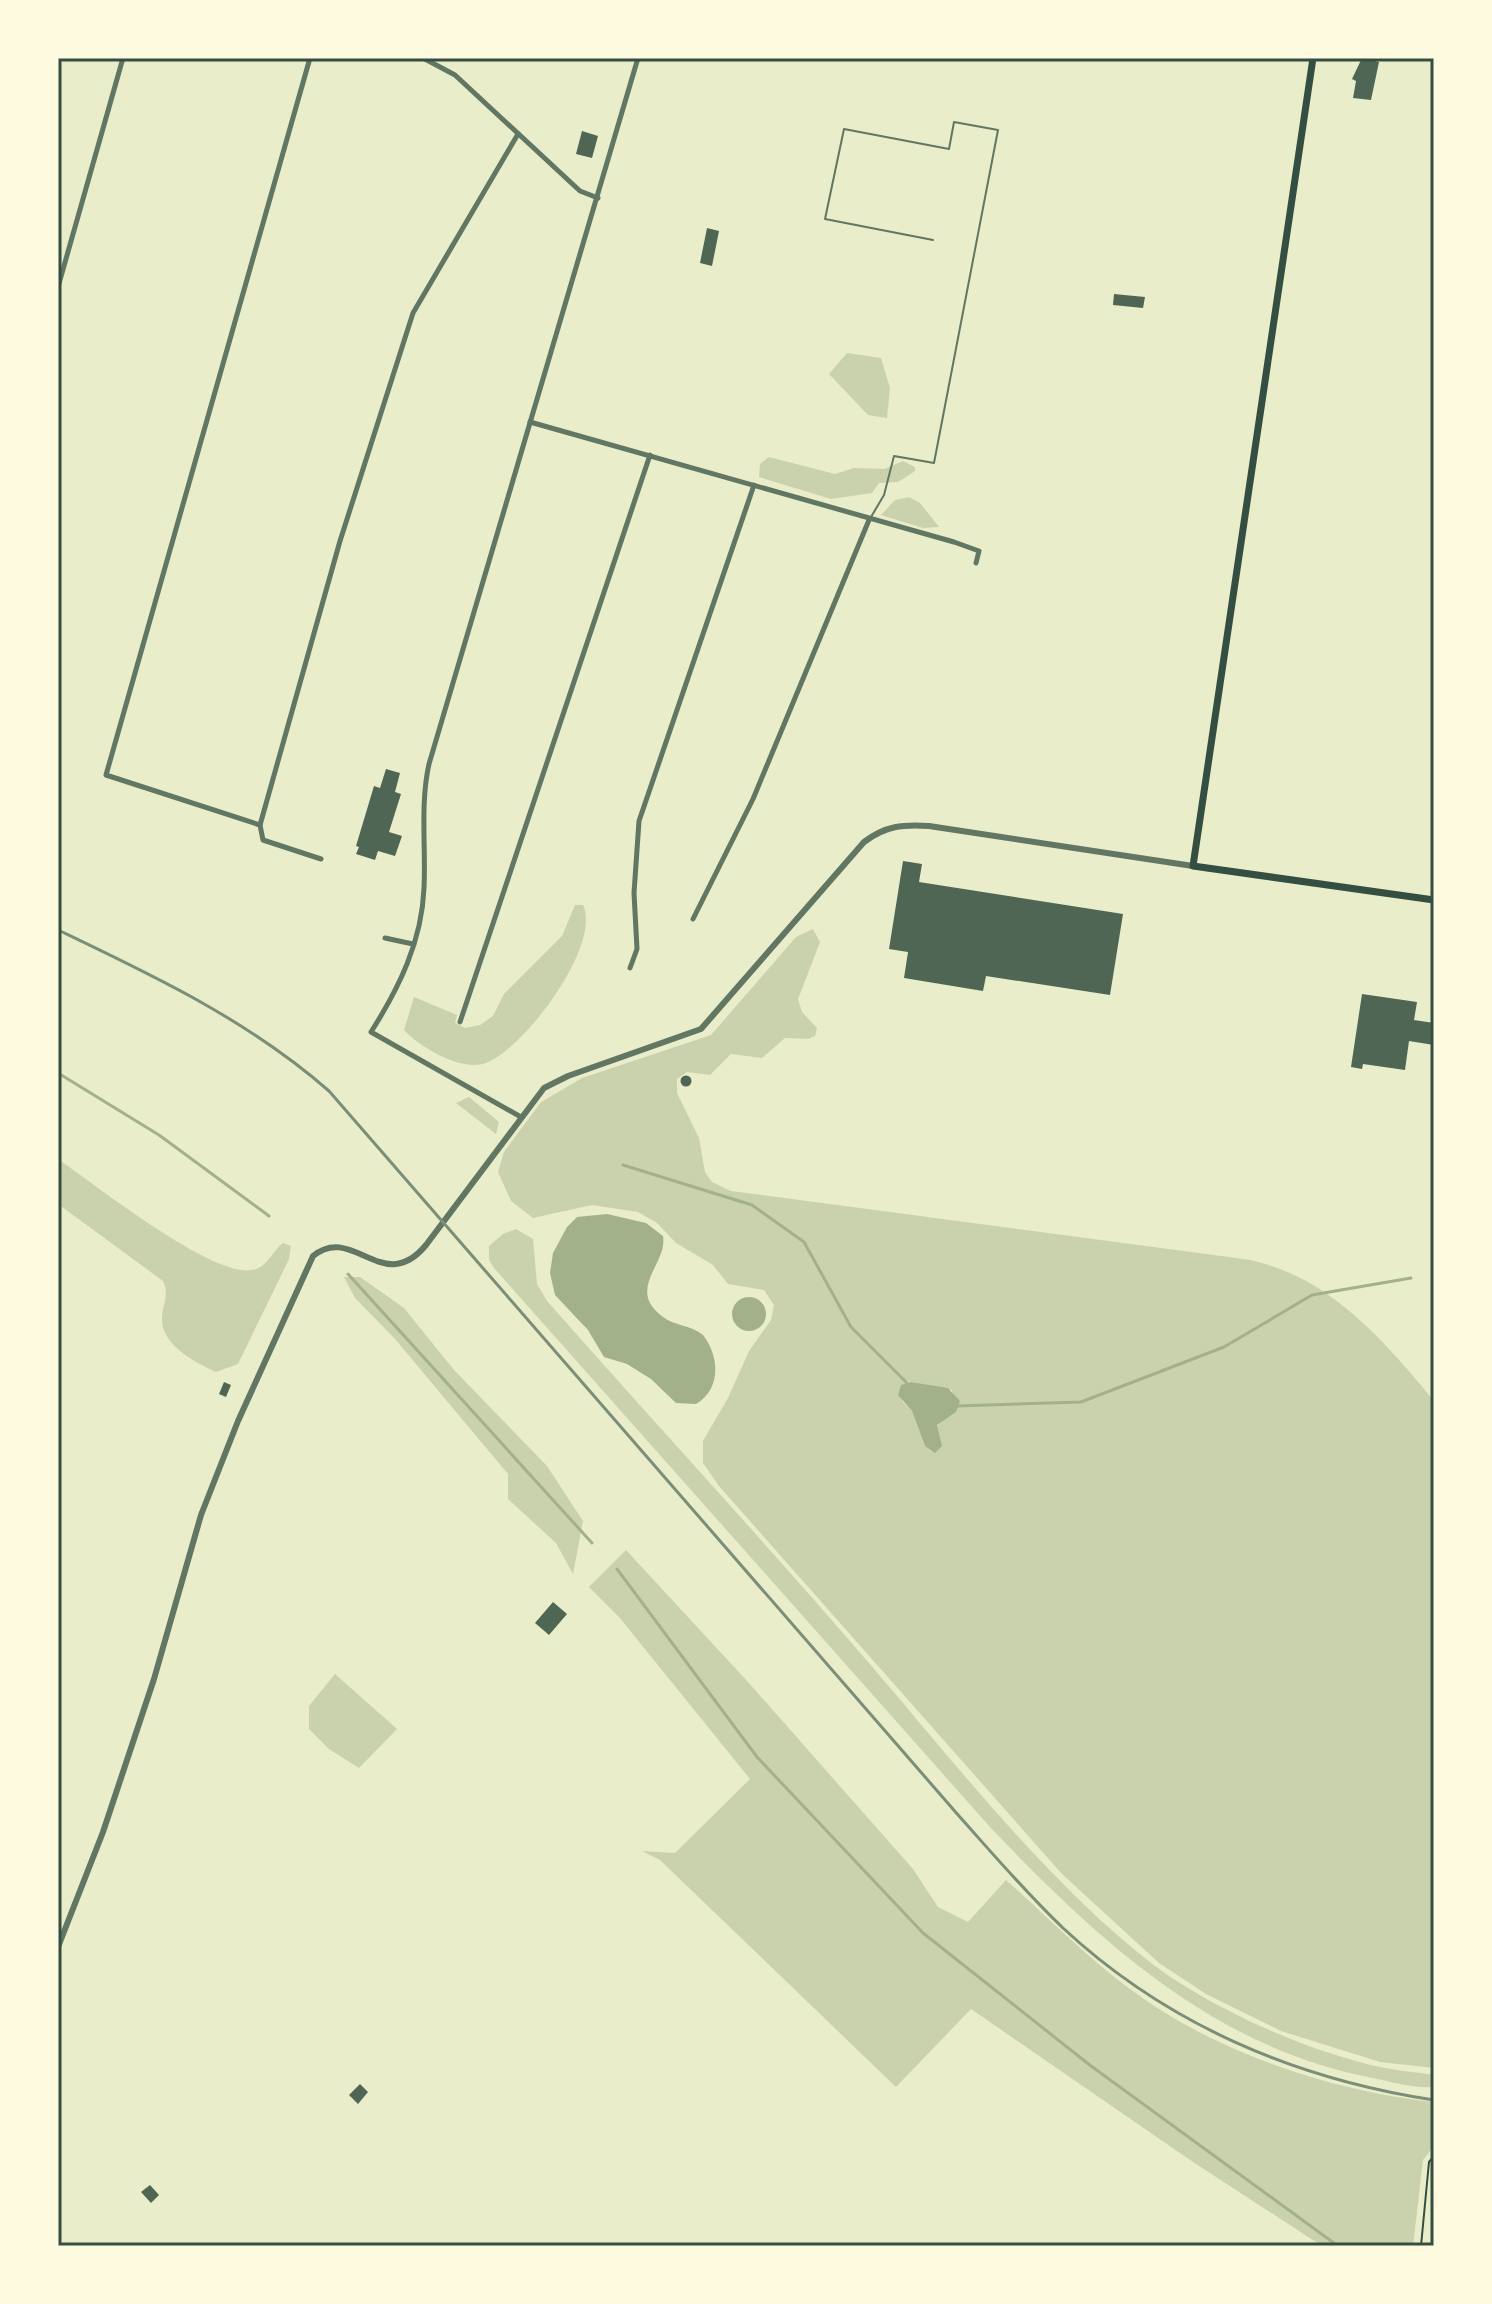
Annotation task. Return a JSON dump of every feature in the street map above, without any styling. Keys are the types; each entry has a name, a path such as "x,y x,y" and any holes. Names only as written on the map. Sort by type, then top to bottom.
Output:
{"main road":[{"path":"1313,58 1193,866 1434,900"}],"street":[{"path":"58,287 123,58"},
{"path":"260,825 106,775 310,58"},
{"path":"423,58 455,75 580,191 598,198"},
{"path":"521,1117 371,1032 403,980 413,944 424,892 428,770 638,58"},
{"path":"321,859 263,840 260,825 340,541 413,313 518,134"},
{"path":"530,422 979,551 976,563"},
{"path":"460,1022 650,455"},
{"path":"630,968 637,949 634,893 639,821 754,485"},
{"path":"693,919 753,799 869,520"},
{"path":"58,1947 103,1832 154,1679 201,1515 307,1263 318,1252 333,1247 393,1266 409,1262 435,1234 544,1088 559,1079 701,1029 864,842 888,828 929,826 1193,866"},
{"path":"385,938 413,944"}],"lane":[{"path":"869,520 884,495 894,456 934,463 998,130 954,122 949,149 844,129 825,219 933,240"}],"path":[{"path":"1421,2246 1429,2162 1434,2156"}],"shaded area":[{"path":"847,353 881,358 890,388 887,418 868,415 829,374"},
{"path":"769,457 835,474 854,468 884,469 903,461 915,467 915,471 898,482 879,483 872,493 831,499 759,477 760,464"},
{"path":"909,497 920,503 939,527 923,528 881,515 895,500"},
{"path":"575,905 583,905 586,923 571,969 539,1017 502,1054 486,1063 465,1064 431,1051 404,1030 414,997 457,1015 455,1023 465,1028 480,1025 493,1016 504,994 562,936"},
{"path":"813,929 820,942 798,999 802,1012 817,1028 815,1036 808,1039 785,1038 762,1058 731,1054 710,1075 687,1072 677,1079 677,1093 699,1138 705,1172 712,1182 731,1191 1244,1259 1274,1267 1301,1278 1351,1312 1434,1401 1434,2068 1380,2062 1281,2031 1206,1994 1159,1963 1062,1874 719,1486 703,1463 703,1441 728,1398 749,1351 771,1320 774,1305 764,1290 728,1284 713,1265 676,1243 657,1223 638,1212 592,1205 533,1218 511,1201 498,1172 504,1152 541,1102 582,1078 711,1035 796,937","holes":["907,1381 952,1390 953,1414 940,1422 936,1429 941,1442 925,1446 912,1411 902,1401"]},
{"path":"469,1097 499,1122 496,1134 456,1103"},
{"path":"58,1159 182,1245 233,1268 257,1269 283,1243 291,1246 289,1259 238,1364 216,1372 173,1345 163,1328 166,1291 163,1281 58,1204"},
{"path":"607,1214 646,1223 663,1236 660,1257 648,1286 652,1307 663,1317 703,1335 715,1363 710,1390 696,1404 676,1403 651,1379 627,1364 604,1357 588,1330 555,1295 550,1273 553,1253 567,1227 577,1217"},
{"path":"516,1229 533,1239 537,1284 547,1301 829,1617 1005,1822 1078,1899 1155,1966 1233,2013 1293,2040 1352,2060 1434,2075 1434,2087 1409,2086 1368,2077 1311,2062 1258,2041 1208,2014 1161,1982 1072,1909 990,1827 494,1268 489,1260 489,1246 503,1234"},
{"path":"344,1277 360,1277 404,1308 454,1370 547,1466 583,1521 573,1574 556,1543 508,1499 508,1474 395,1339 355,1298"},
{"path":"749,1297 761,1302 766,1314 761,1326 749,1331 737,1326 732,1314 737,1302"},
{"path":"911,1382 948,1388 960,1401 956,1412 937,1425 942,1446 935,1453 925,1446 912,1411 898,1395 901,1385"},
{"path":"626,1550 748,1682 913,1869 938,1907 968,1922 1006,1880 1126,1986 1175,2019 1209,2037 1245,2054 1321,2080 1359,2090 1434,2102 1434,2146 1423,2160 1413,2246 1322,2246 1190,2160 971,2009 896,2087 660,1860 642,1851 675,1853 750,1779 619,1617 589,1587"},
{"path":"335,1674 397,1729 359,1768 329,1749 309,1729 309,1706"}],"building":[{"path":"1362,58 1379,62 1371,100 1353,98 1356,81 1352,79"},
{"path":"582,131 598,136 592,158 576,154"},
{"path":"707,228 719,231 712,266 700,263"},
{"path":"1114,294 1145,297 1143,308 1113,305"},
{"path":"386,769 400,773 395,792 401,794 389,832 402,836 395,856 378,851 375,860 356,854 359,847 356,846 374,786 380,788"},
{"path":"903,861 922,864 919,882 1123,914 1110,995 986,976 983,991 904,978 908,952 889,949"},
{"path":"1362,994 1417,1002 1414,1020 1434,1023 1434,1045 1409,1041 1405,1070 1363,1064 1362,1069 1351,1067"},
{"path":"686,1076 691,1081 686,1086 681,1081"},
{"path":"224,1382 231,1385 226,1397 219,1394"},
{"path":"553,1602 567,1614 549,1635 535,1623"},
{"path":"360,2084 368,2092 358,2104 349,2095"},
{"path":"150,2185 159,2195 151,2203 141,2192"}],"waterway":[{"path":"58,1073 159,1135 269,1216"},
{"path":"623,1165 752,1205 804,1242 851,1327 907,1383"},
{"path":"348,1274 592,1543"},
{"path":"957,1406 1081,1402 1224,1347 1312,1295 1411,1278"},
{"path":"617,1569 757,1757 923,1933 1091,2066 1338,2246"}],"railway":[{"path":"58,930 165,982 233,1021 266,1042 329,1091 997,1859 1063,1928 1145,1992 1235,2042 1332,2078 1434,2100"}]}
